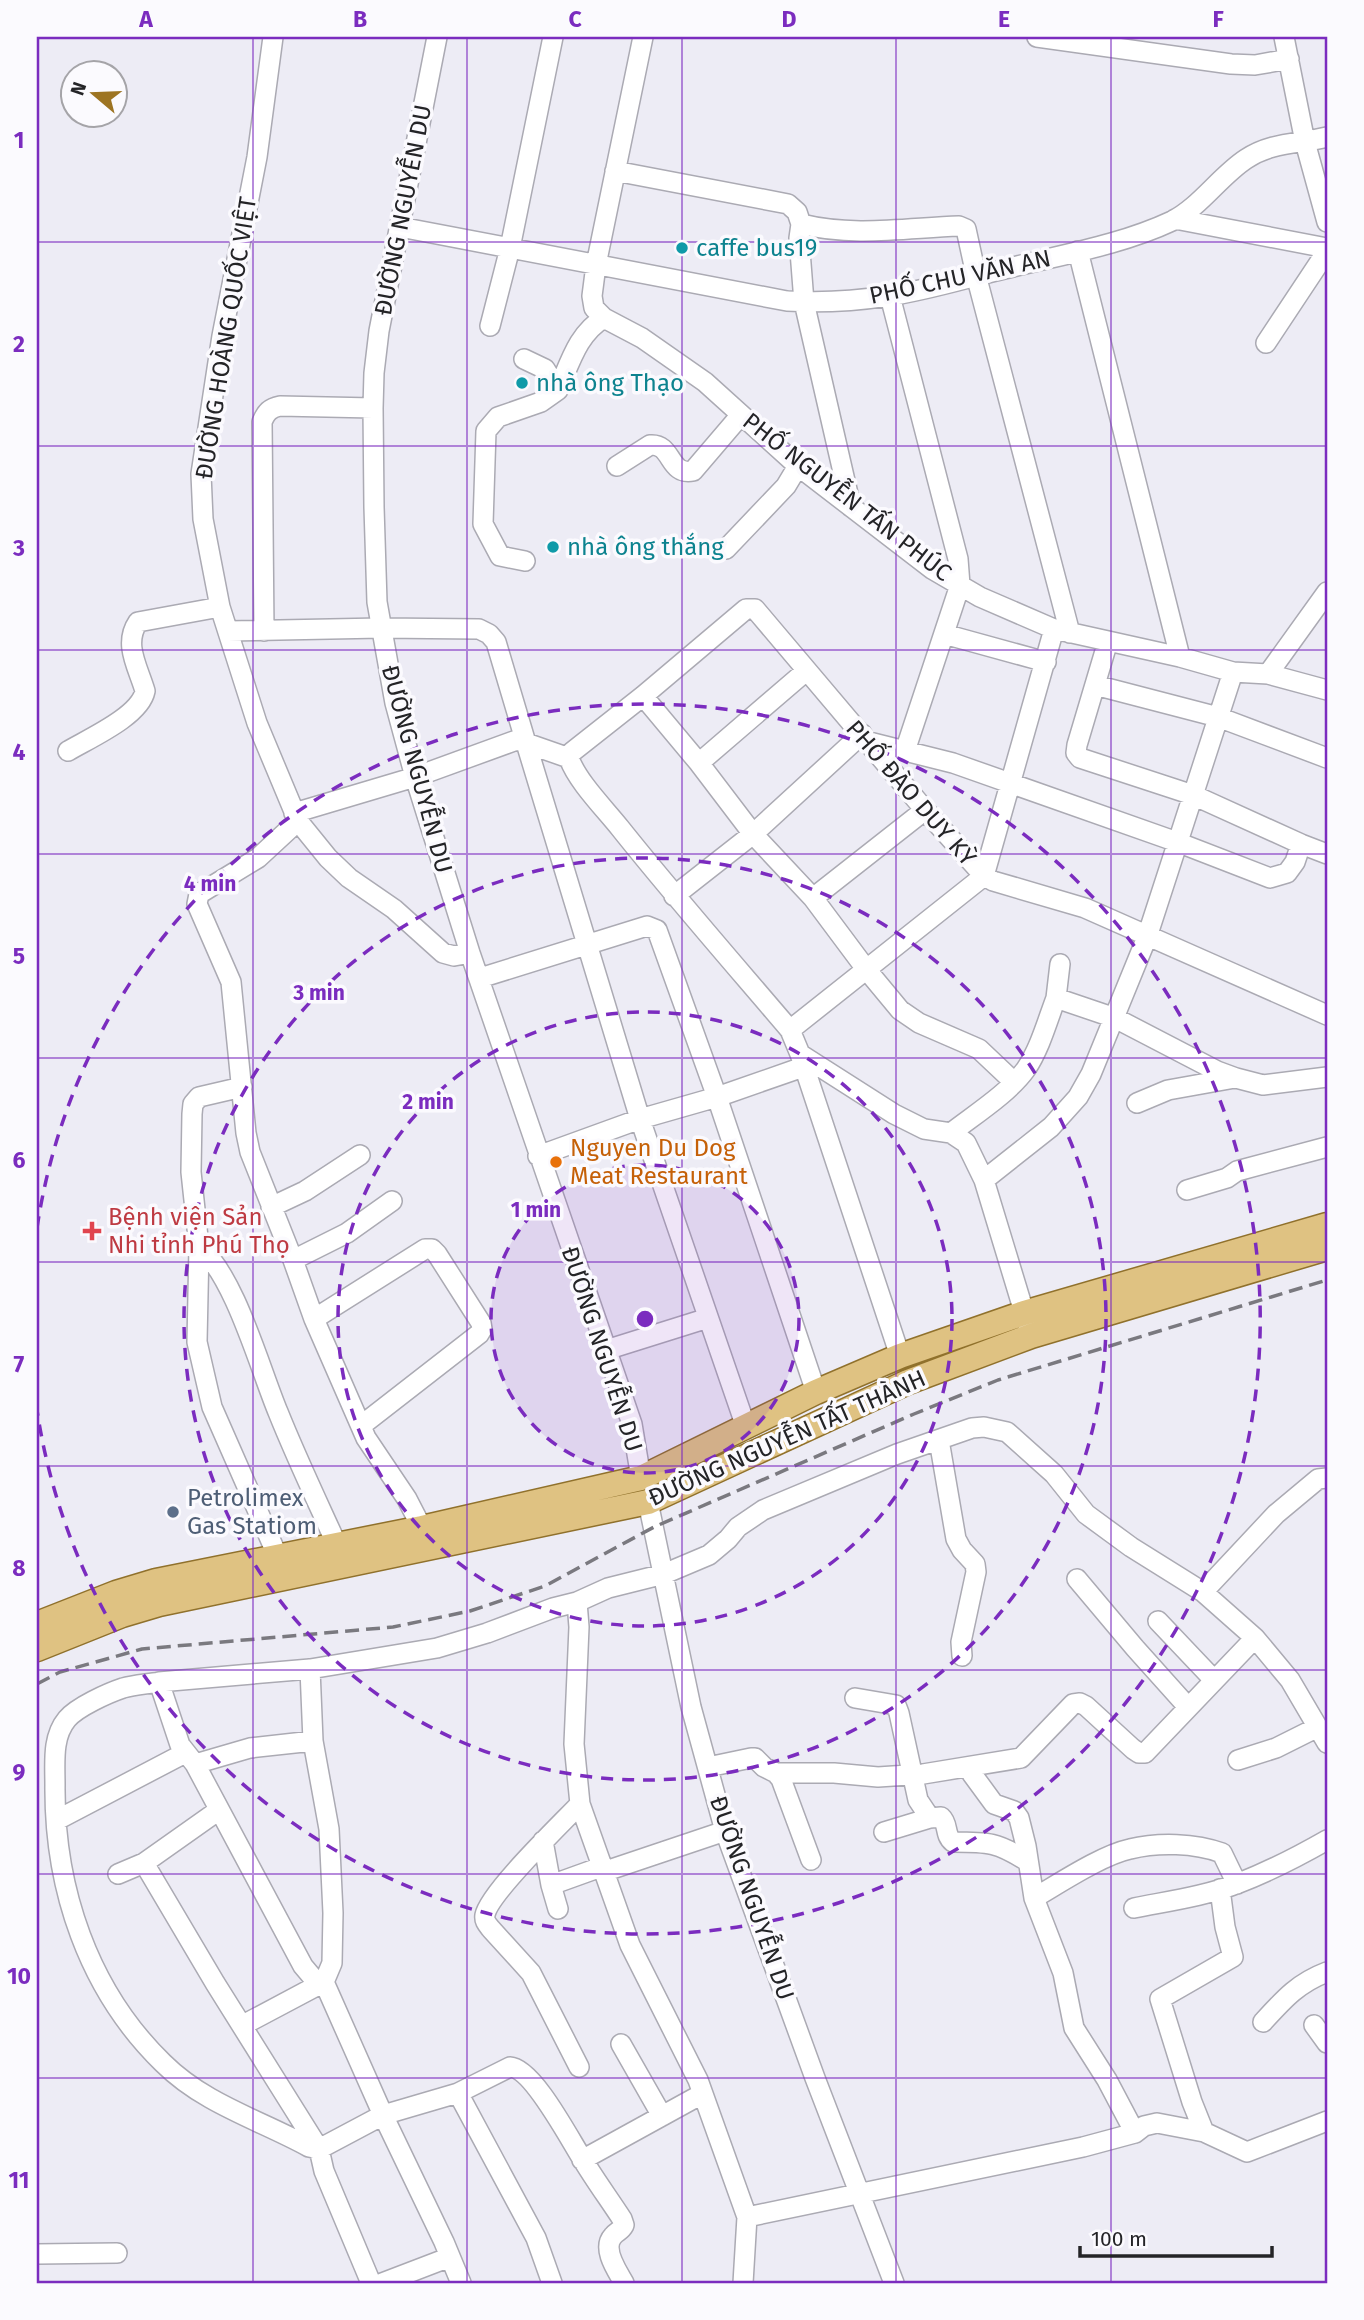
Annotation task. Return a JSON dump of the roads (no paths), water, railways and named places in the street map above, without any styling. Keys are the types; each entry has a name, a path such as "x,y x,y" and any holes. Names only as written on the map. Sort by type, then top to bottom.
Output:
{"main road":[{"name":"ĐƯỜNG NGUYỄN TẤT THÀNH","path":"37,1624 116,1593 156,1581 337,1545 424,1538 648,1502 1028,1325 1327,1225"},
{"name":"ĐƯỜNG NGUYỄN TẤT THÀNH","path":"37,1649 111,1619 159,1604 424,1538 641,1478 817,1392 900,1356 1327,1248"},
{"path":"817,1392 829,1419"}],"street":[{"name":"ĐƯỜNG HOÀNG QUỐC VIỆT","path":"273,37 257,157 222,337 201,474 204,519 220,607 257,723 296,817 328,858 349,878 394,909 443,953 454,956 470,953"},
{"name":"ĐƯỜNG NGUYỄN DU","path":"437,37 379,331 374,373 377,602 395,703 415,777 538,1156 632,1424 641,1478"},
{"path":"490,326 510,248 553,37"},
{"path":"525,561 500,556 483,524 486,430 498,416 541,402 558,390 582,337 591,325 604,318 594,308 592,296 596,265 643,37"},
{"path":"1039,37 1231,64 1255,65 1289,59"},
{"path":"1284,37 1305,142 1327,222"},
{"name":"PHỐ CHU VĂN AN","path":"400,227 787,302 890,296 1116,241 1175,219 1245,159 1259,152 1288,142 1305,142 1327,137"},
{"path":"615,171 788,205 797,212 801,223 799,238 804,302 851,507"},
{"path":"1175,219 1327,250 1266,343"},
{"path":"790,1030 984,876 1046,662 1062,631 965,229 962,226 853,232 801,223"},
{"path":"1078,251 1180,657"},
{"path":"890,296 958,559 960,584 905,751"},
{"name":"PHỐ NGUYỄN TẤN PHÚC","path":"604,318 642,338 705,382 740,416 851,507 932,569 980,597 1062,631 1180,657 1233,672 1268,674 1327,690"},
{"path":"524,359 545,369 558,390"},
{"path":"264,631 262,422 265,414 280,406 373,408"},
{"path":"618,466 650,445 656,445 661,446 679,470 693,471 740,416"},
{"path":"726,549 786,486 799,466"},
{"path":"1268,674 1326,595"},
{"path":"68,751 128,716 143,699 145,691 129,641 138,622 220,607"},
{"name":"PHỐ ĐÀO DUY KỲ","path":"569,758 572,752 746,609 755,609 984,876 1085,908 1327,1015"},
{"path":"228,631 480,629 496,642 640,1119 746,1427"},
{"path":"944,634 1046,662"},
{"path":"1108,641 1077,745 1076,753 1080,758 1193,795 1327,853"},
{"path":"699,763 806,671"},
{"path":"984,1180 1051,1127 1078,1097 1091,1074 1147,937 1233,672"},
{"path":"1095,685 1217,717 1327,758"},
{"path":"643,696 773,858 813,898 900,1010 928,1028 979,1049 1014,1082"},
{"path":"674,896 753,834 865,738 953,763 1177,842 1270,878 1287,873 1301,844"},
{"path":"424,1538 407,1499 366,1438 314,1319 271,1207 248,1142 231,982 197,904 199,894 258,858 296,817 514,741 521,740 569,758 598,801 674,896 790,1030 900,1356"},
{"path":"813,898 925,810"},
{"path":"480,978 585,943 647,926 657,930 718,1097 817,1392"},
{"path":"951,1133 1025,1070 1037,1051 1056,998 1060,964"},
{"path":"1056,998 1115,1018 1217,1071 1236,1078 1263,1085 1327,1077"},
{"path":"538,1156 640,1119 718,1097 802,1060"},
{"path":"802,1060 894,1114 924,1129 951,1133 966,1143 984,1180 1028,1325"},
{"path":"1137,1103 1168,1090 1236,1078"},
{"path":"242,1087 199,1097 194,1104 191,1172 199,1247 197,1342 212,1407 278,1557"},
{"path":"1187,1190 1227,1178 1237,1171 1327,1147"},
{"path":"271,1207 306,1191 360,1155"},
{"path":"293,1261 347,1233 393,1201"},
{"path":"199,1247 208,1254 231,1291 278,1413 337,1545"},
{"path":"314,1319 425,1249 437,1254 481,1323 479,1334 362,1425"},
{"path":"606,1350 708,1318"},
{"path":"624,2283 608,2249 612,2237 621,2231 624,2225 555,2113 518,2068 510,2067 458,2093 383,2115 319,2149 211,2099 163,2064 114,2002 73,1919 63,1877 54,1801 55,1746 67,1719 79,1709 123,1688 159,1682 310,1669 437,1648 487,1633 553,1608 577,1602 608,1588 664,1574 709,1555 738,1527 763,1510 897,1454 972,1428 995,1428 1007,1432 1054,1474 1086,1514 1131,1547 1203,1592 1255,1638 1290,1680 1322,1735 1238,1760"},
{"path":"939,1440 956,1539 975,1564 976,1572 961,1642 962,1656"},
{"path":"1203,1592 1276,1514 1318,1479 1327,1478"},
{"name":"ĐƯỜNG NGUYỄN DU","path":"648,1502 691,1707 725,1831 815,2078 894,2283"},
{"path":"1077,1579 1187,1706"},
{"path":"577,1602 579,1627 574,1744 580,1804 630,1945 698,2080 747,2217 743,2283"},
{"path":"1158,1621 1214,1680"},
{"path":"708,1767 755,1758 776,1773 834,1773 878,1777 912,1775 1021,1758 1062,1714 1073,1704 1080,1703 1133,1749 1145,1753 1187,1706 1255,1638"},
{"path":"243,2025 322,1984 332,1963 333,1900 329,1829 313,1741 310,1669"},
{"path":"159,1682 180,1745 219,1810 303,1966 322,1984 461,2283"},
{"path":"855,1698 896,1705 918,1800 930,1818"},
{"path":"57,1820 190,1759 250,1748 313,1741"},
{"path":"776,1773 785,1788 811,1860"},
{"path":"972,1774 994,1804 1014,1811 1019,1818 1034,1898 1063,1973 1074,2028 1107,2080 1135,2133"},
{"path":"579,2067 531,1973 485,1921 492,1899 580,1804"},
{"path":"118,1874 144,1863 219,1810"},
{"path":"884,1832 941,1817 944,1819 946,1834 953,1842 999,1845 1028,1862"},
{"path":"551,1885 725,1831"},
{"path":"1134,1908 1187,1898 1229,1886 1295,1858 1327,1840"},
{"path":"543,1841 558,1909"},
{"path":"1034,1898 1090,1866 1129,1849 1169,1845 1222,1853 1229,1886 1225,1927 1233,1958 1160,1999 1204,2132"},
{"path":"144,1863 319,2149 324,2171 371,2283"},
{"path":"1263,2022 1286,1997 1307,1980 1327,1972"},
{"path":"1314,2025 1327,2043"},
{"path":"621,2044 662,2116"},
{"path":"458,2093 536,2238 552,2283"},
{"path":"583,2160 702,2094"},
{"path":"747,2217 1083,2147 1135,2133 1144,2126 1157,2123 1204,2132 1247,2152 1327,2121"},
{"path":"37,2254 117,2253"},
{"path":"382,2283 450,2257"}],"railway":[{"path":"37,1684 60,1672 142,1649 393,1627 470,1611 545,1586 654,1527 998,1380 1327,1280"}],"place":[{"name":"caffe bus19","path":"682,248"},
{"name":"nhà ông Thạo","path":"522,383"},
{"name":"nhà ông thắng","path":"553,547"},
{"name":"Nguyen Du Dog Meat Restaurant","path":"556,1162"},
{"name":"Bệnh viện Sản Nhi tỉnh Phú Thọ","path":"92,1231"},
{"name":"Petrolimex Gas Statiom","path":"173,1512"}]}
